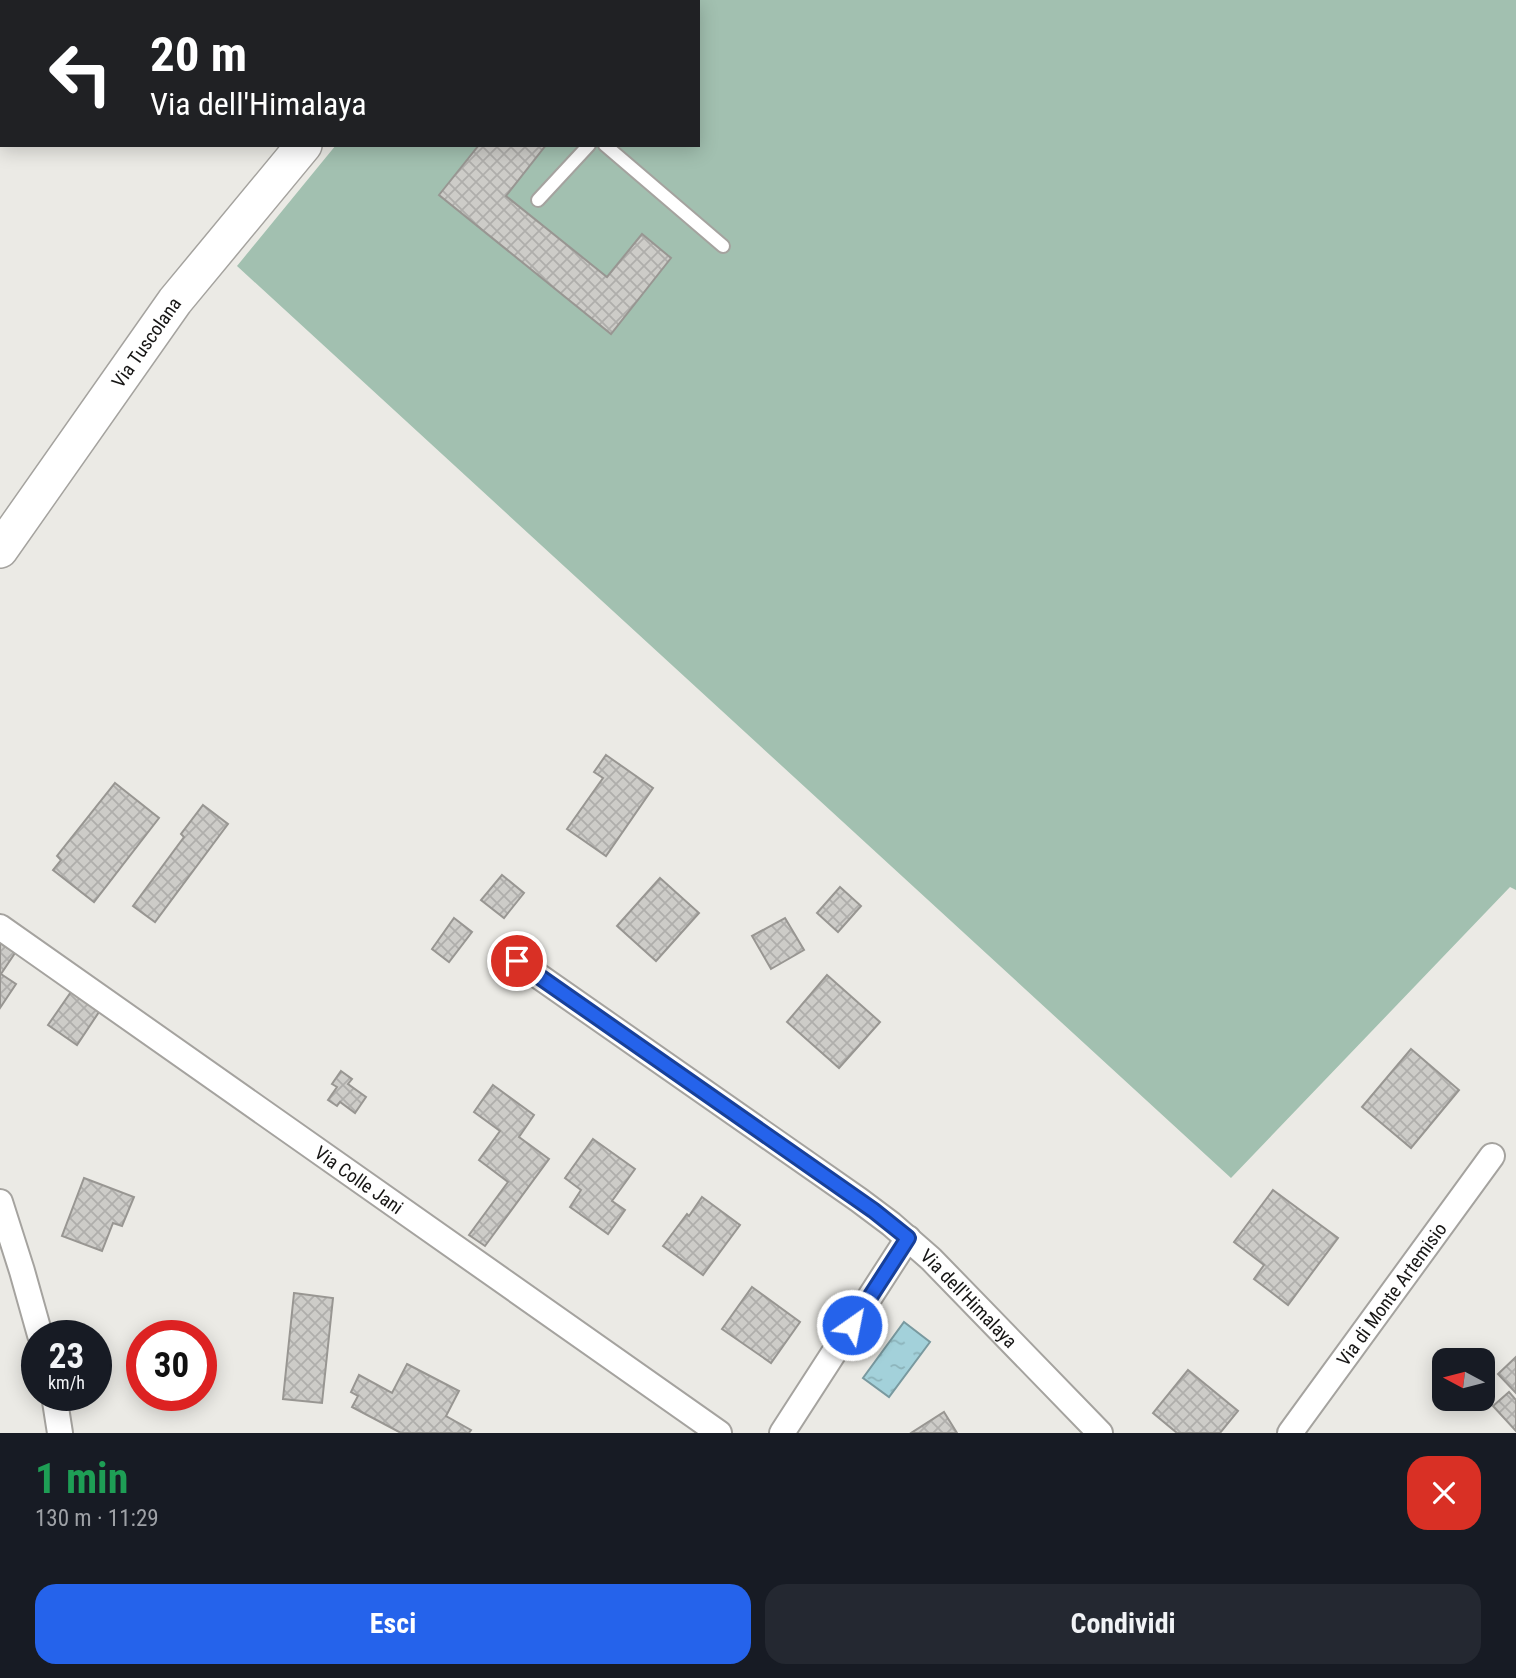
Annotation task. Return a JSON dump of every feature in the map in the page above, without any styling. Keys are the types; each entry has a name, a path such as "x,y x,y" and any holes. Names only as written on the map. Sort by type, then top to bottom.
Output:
{"main road":[{"name":"Via Tuscolana","path":"0,550 175,301 302,147"}],"street":[{"name":"Via Colle Jani","path":"0,927 719,1433"},
{"name":"Via dell'Himalaya","path":"517,961 873,1210 908,1238 1100,1433"},
{"name":"Via di Monte Artemisio","path":"1290,1433 1492,1156"},
{"path":"0,1202 36,1320"},
{"path":"782,1433 908,1238"},
{"path":"57,1411 60,1433"}],"lane":[{"path":"538,200 587,147"},
{"path":"607,147 723,246"}],"green space":[{"path":"700,0 1516,0 1516,890 1510,887 1231,1178 237,266 334,147 477,147 439,195 611,333 671,258 642,235 607,277 506,196 544,147 700,147"}],"water":[{"path":"904,1322 930,1342 889,1397 863,1378"}],"building":[{"path":"477,147 544,147 506,196 607,277 642,234 671,258 611,334 439,195"},
{"path":"606,755 653,788 606,856 567,829 603,778 594,772"},
{"path":"115,783 159,818 94,902 53,870 61,860 57,856"},
{"path":"203,805 228,824 155,922 133,906 184,837 181,834"},
{"path":"502,875 524,893 504,918 481,900"},
{"path":"660,878 699,913 656,961 617,926"},
{"path":"840,887 861,906 838,932 817,913"},
{"path":"454,918 472,932 449,962 432,949"},
{"path":"785,918 804,950 771,969 752,936"},
{"path":"0,943 15,953 1,974 16,984 0,1008"},
{"path":"827,975 880,1022 839,1068 787,1022"},
{"path":"71,992 99,1012 77,1045 48,1025"},
{"path":"1411,1049 1459,1090 1411,1148 1362,1107"},
{"path":"341,1071 352,1079 348,1084 366,1097 355,1113 340,1102 337,1106 328,1100 337,1087 332,1084"},
{"path":"493,1085 534,1115 519,1137 549,1159 485,1246 469,1235 508,1182 479,1160 500,1131 474,1112"},
{"path":"593,1139 635,1169 612,1201 625,1210 608,1234 570,1207 581,1190 565,1178"},
{"path":"84,1178 134,1197 122,1226 113,1223 102,1251 62,1236"},
{"path":"1273,1190 1338,1238 1288,1305 1254,1279 1264,1265 1234,1242"},
{"path":"702,1197 740,1225 703,1275 663,1246"},
{"path":"752,1287 800,1322 771,1363 722,1329"},
{"path":"294,1293 333,1298 322,1403 283,1399"},
{"path":"1516,1357 1516,1393 1498,1374"},
{"path":"407,1364 459,1391 446,1416 471,1430 469,1433 401,1433 352,1407 358,1396 351,1392 359,1375 392,1393"},
{"path":"1188,1370 1238,1411 1220,1433 1177,1433 1153,1413"},
{"path":"1509,1392 1516,1400 1516,1431 1495,1408 1495,1404"},
{"path":"944,1412 957,1433 911,1433"}],"route":[{"path":"517,961 873,1210 908,1238 852,1325"}]}
